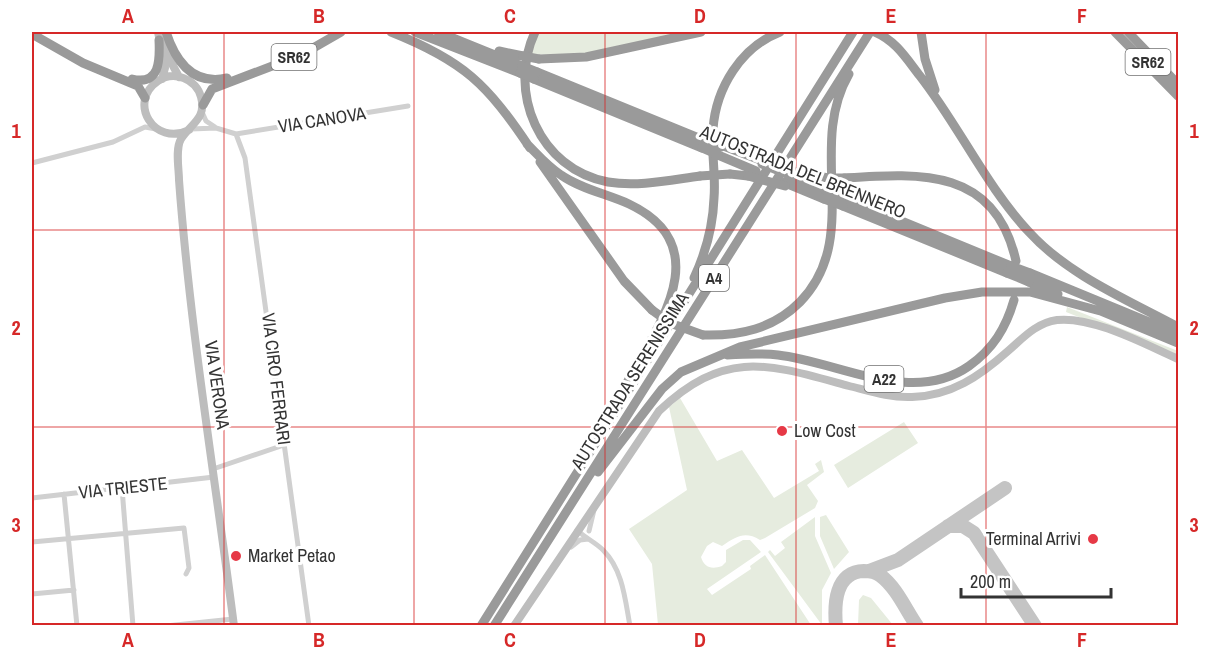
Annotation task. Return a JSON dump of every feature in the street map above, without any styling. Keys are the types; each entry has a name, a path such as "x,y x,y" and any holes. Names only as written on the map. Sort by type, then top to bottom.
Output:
{"highway":[{"name":"SR62","path":"165,32 176,57 190,72 210,80 244,75"},
{"name":"SR62","path":"202,109 212,89 301,55 341,32"},
{"path":"391,32 429,48 461,66 482,84 624,281 652,310 670,323 703,335 746,332 781,318 804,297 823,269 832,232 830,142 835,110 847,78 875,32 885,36 904,55 941,103 1012,212 1039,243 1083,275 1179,327"},
{"name":"AUTOSTRADA DEL BRENNERO","path":"415,32 522,65"},
{"name":"AUTOSTRADA DEL BRENNERO","path":"438,32 522,65 535,75 706,143 757,168 1011,267 1030,282 1179,343"},
{"path":"535,32 524,65 526,102 539,134 560,158 581,173 611,182 655,182 730,174 757,168 787,178 844,178 898,174 947,180 966,188 985,202 1002,223 1012,246 1011,267"},
{"path":"522,65 539,59 586,57 701,32"},
{"path":"678,313 700,266 712,228 714,197 712,132 719,99 739,62 760,42 780,32"},
{"name":"AUTOSTRADA SERENISSIMA","path":"481,626 853,32"},
{"name":"AUTOSTRADA SERENISSIMA","path":"494,626 870,32"},
{"path":"921,32 927,68 941,103"},
{"name":"SR62","path":"1115,32 1179,96"},
{"name":"SR62","path":"1128,32 1179,84"},
{"path":"32,34 65,54 141,88 146,98"},
{"path":"120,77 143,81 154,75 160,65 159,36"},
{"name":"AUTOSTRADA DEL BRENNERO","path":"535,75 690,134 706,143"},
{"path":"527,144 562,176 632,206 653,219 668,239 677,264 676,280 668,309 582,466"},
{"name":"AUTOSTRADA DEL BRENNERO","path":"787,178 814,195 825,194"},
{"path":"716,356 772,338 945,298 1014,295 1030,282"},
{"name":"AUTOSTRADA DEL BRENNERO","path":"1030,282 1179,334"},
{"name":"A22","path":"716,356 780,356 881,379 908,383 937,381 960,373 996,342 1004,328 1014,295"},
{"name":"A4","path":"558,524 662,389 681,372 716,356"}],"street":[{"path":"165,32 171,62 179,77 196,87 209,124 236,134"},
{"path":"132,133 141,126 146,98 152,86 162,78 165,68 159,36"},
{"path":"162,78 179,77"},
{"name":"VIA CANOVA","path":"236,134 408,106"},
{"path":"179,147 181,139 202,109"},
{"path":"145,110 150,122 157,129"},
{"path":"34,161 94,148 145,127 169,134 179,147"},
{"path":"169,134 190,129 216,128"},
{"name":"VIA CIRO FERRARI","path":"236,134 245,158 309,626"},
{"name":"VIA VERONA","path":"179,147 192,309 233,622"},
{"path":"514,626 549,570 659,411 683,389 719,371 743,365 770,366 889,396 930,396 968,383 989,368 1025,334 1057,320 1079,321 1179,359"},
{"name":"VIA TRIESTE","path":"32,498 122,488 214,473 284,445"},
{"path":"122,488 133,626"},
{"path":"64,494 77,626"},
{"path":"595,504 590,531 614,563 620,576 630,626"},
{"path":"32,542 184,528 189,568 186,574"},
{"path":"577,530 590,531"},
{"path":"577,530 598,544"},
{"path":"549,570 573,544 588,539"},
{"path":"32,594 74,590"},
{"path":"166,626 233,622"}],"shaded area":[{"path":"538,32 691,32 576,56 529,54"},
{"path":"1067,307 1178,351 1178,356 1066,312"},
{"path":"680,398 717,461 742,450 774,498 819,471 815,464 821,460 824,472 807,485 818,501 815,508 760,540 745,535 722,546 713,542 707,546 701,557 708,567 722,566 726,562 726,550 743,540 750,540 761,552 707,589 712,595 751,569 750,566 765,555 811,625 658,625 652,564 629,529 687,490 669,407"},
{"path":"904,422 918,443 848,488 834,465"},
{"path":"826,515 849,552 834,569 820,536 820,517"},
{"path":"815,517 815,536 831,573 822,590 822,625 768,552 770,550 775,556 785,548 781,542"},
{"path":"863,595 871,598 893,625 858,625 859,600"}],"taxiway":[{"path":"869,571 898,560 1005,488"},
{"path":"948,526 963,526 974,533 1035,626"},
{"path":"836,626 836,599 842,583 854,573 864,571 877,574 886,581 896,592 917,626"}],"place":[{"name":"Low Cost","path":"782,431"},
{"name":"Terminal Arrivi","path":"1093,539"},
{"name":"Market Petao","path":"236,556"}]}
